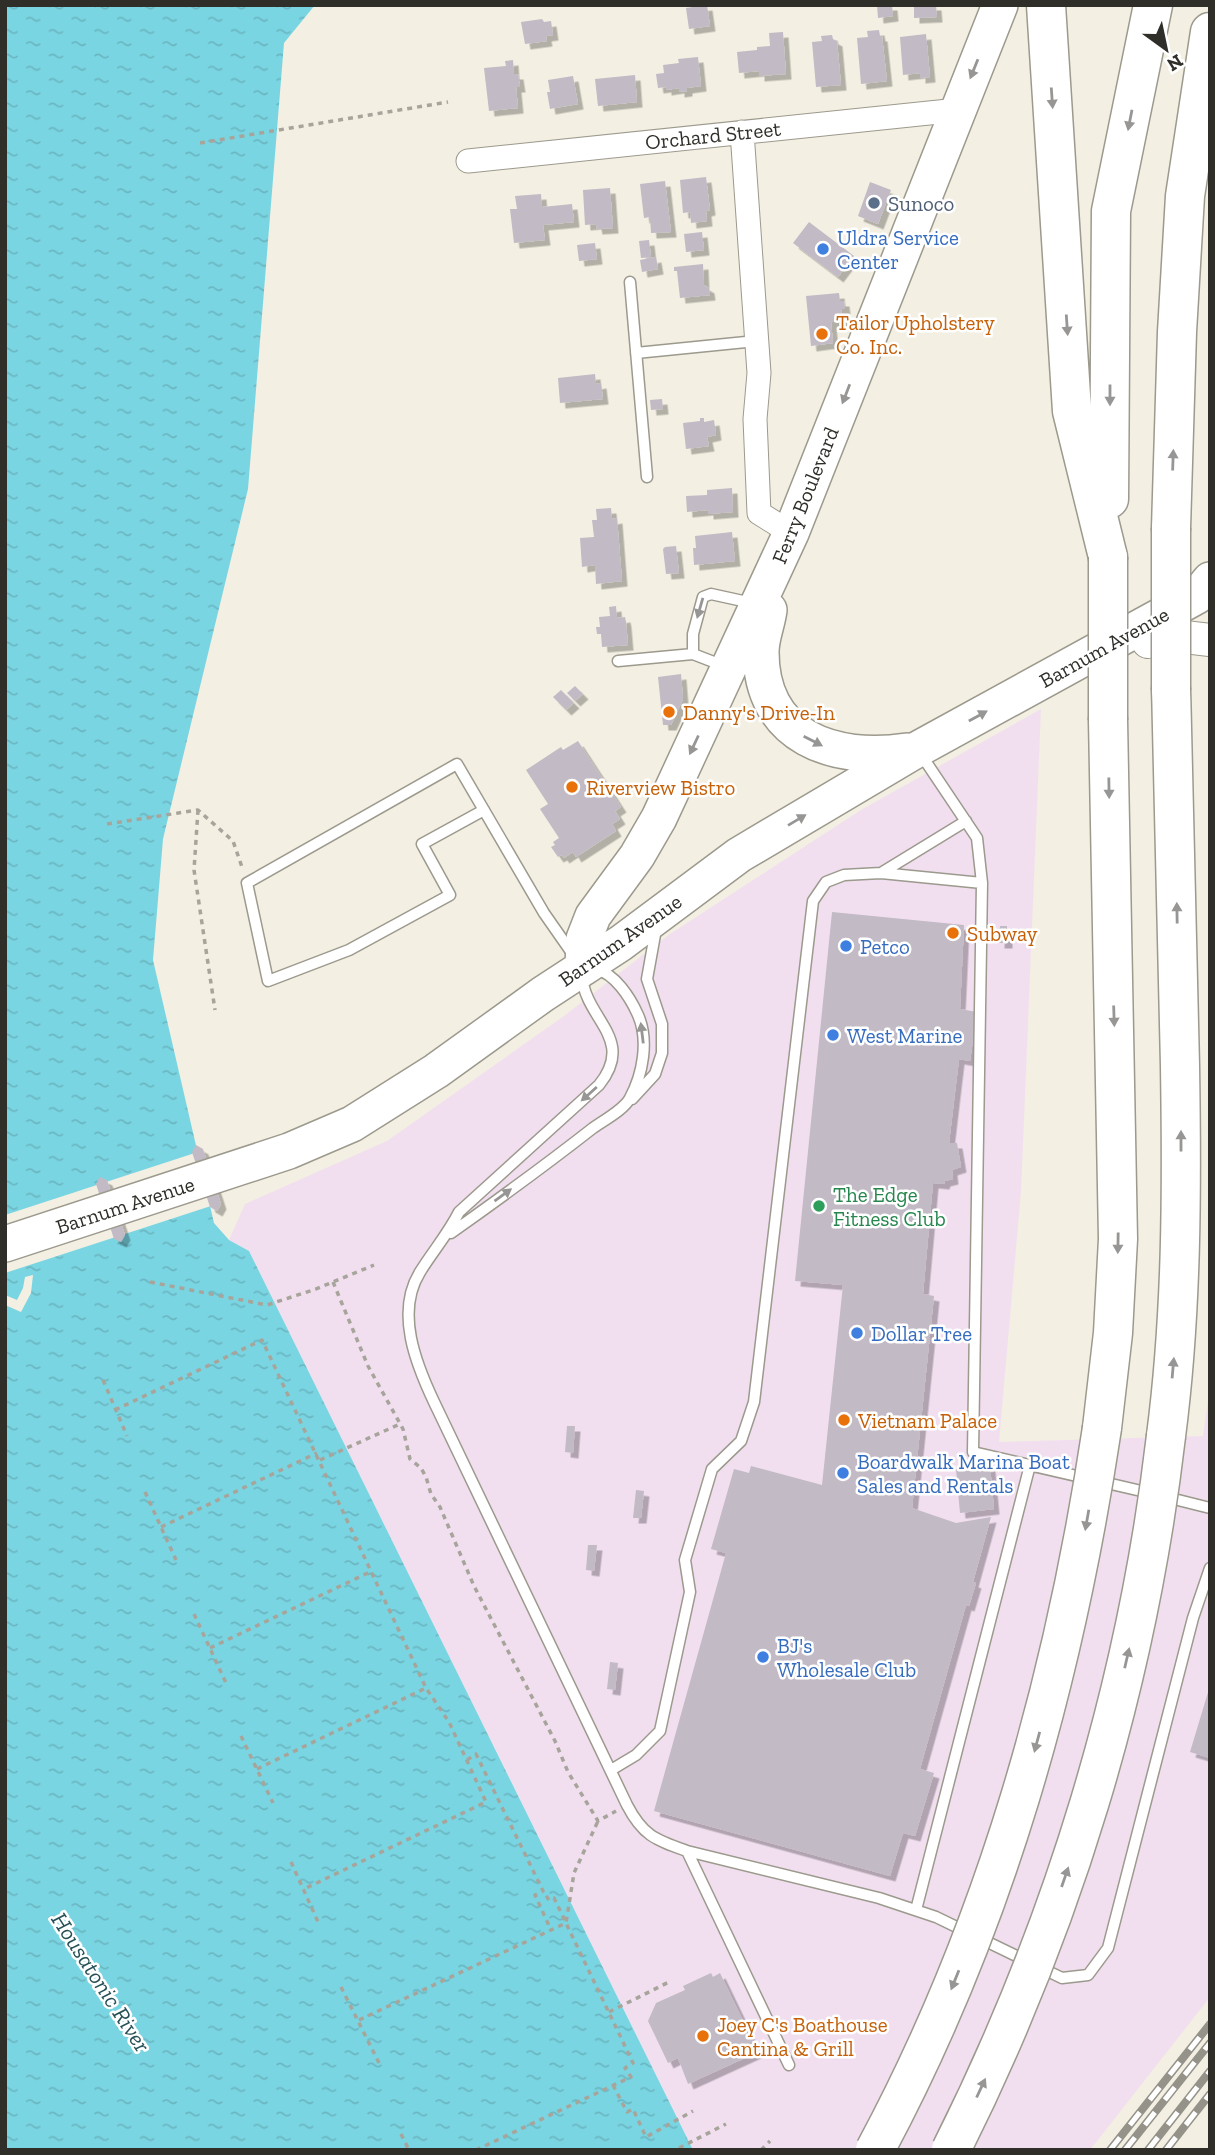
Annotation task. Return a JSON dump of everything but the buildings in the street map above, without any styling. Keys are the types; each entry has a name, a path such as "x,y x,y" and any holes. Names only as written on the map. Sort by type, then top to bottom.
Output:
{"highway":[{"path":"1046,5 1072,411 1108,557"},
{"path":"876,2150 913,2075 955,1979 1016,1814 1069,1612 1102,1428 1114,1323 1118,1239 1108,720 1111,211 1153,5"},
{"path":"951,2150 1021,1996 1081,1829 1116,1705 1141,1593 1166,1436 1176,1327 1181,1207 1171,690 1171,528 1177,332 1185,196 1210,32"},
{"path":"1177,332 1210,200"}],"main road":[{"name":"Ferry Boulevard","path":"583,968 584,939 593,916 636,856 659,818 791,533 1000,5"},
{"path":"774,572 762,637 762,667 767,690 784,719 808,740 839,751 871,755 918,749"},
{"name":"Barnum Avenue","path":"5,1244 262,1160 318,1140 369,1115 583,968 739,855 918,749 1197,596 1210,580"},
{"path":"1095,652 1176,636 1210,640"}],"street":[{"name":"Orchard Street","path":"468,161 958,110"},
{"path":"742,132 759,373 755,419 759,513 791,533"}],"lane":[{"path":"630,282 647,477"},
{"path":"636,353 757,341"},
{"path":"694,654 693,634 703,597 711,594 758,604"},
{"path":"618,661 694,654 730,668"},
{"path":"918,749 976,838 982,883 974,1452 1210,1508"},
{"path":"484,810 422,844 450,895 349,950 268,981 247,883 457,764 484,810 544,913 583,968 584,990 612,1042 613,1053 609,1070 599,1085 459,1212 448,1235 420,1272 410,1295 410,1337 414,1355 434,1402 636,1823 649,1836 687,1851 879,1898 936,1917 1062,1978 1088,1975 1108,1948 1193,1618 1206,1590 1210,1568"},
{"path":"881,873 966,821"},
{"path":"611,1770 636,1755 660,1731 690,1592 685,1560 712,1469 743,1437 754,1402 813,901 826,882 844,875 881,873 982,883"},
{"path":"448,1235 546,1165 629,1100 648,1084 655,1074 662,1053 662,1024 647,979 659,914"},
{"path":"583,968 598,969 612,978 631,1000 641,1022 641,1070 629,1100"},
{"path":"916,1910 1030,1465"},
{"path":"687,1851 789,2065"}],"path":[{"path":"200,143 448,102"},
{"path":"198,810 233,841 247,883"},
{"path":"107,824 198,810"},
{"path":"198,810 194,870 215,1010"},
{"path":"150,1282 267,1305 373,1265"},
{"path":"333,1282 368,1366 400,1424 410,1459 421,1468 426,1477 474,1586 555,1741 568,1772 598,1821"},
{"path":"115,1410 262,1340 426,1688 449,1722 486,1802 304,1889"},
{"path":"103,1380 127,1436"},
{"path":"320,1460 400,1424"},
{"path":"161,1527 317,1453"},
{"path":"145,1492 176,1560"},
{"path":"209,1648 372,1572"},
{"path":"194,1614 226,1683"},
{"path":"257,1769 426,1688"},
{"path":"241,1737 273,1803"},
{"path":"467,1760 476,1754 543,1892 549,1900 554,1898 633,2063 625,2068 631,2077 477,2150"},
{"path":"566,1923 574,1873 598,1821 627,1805"},
{"path":"291,1862 319,1923"},
{"path":"543,1892 535,1895 551,1930"},
{"path":"359,2020 566,1923"},
{"path":"609,2012 669,1982"},
{"path":"341,1987 380,2065"},
{"path":"613,2085 627,2112 633,2109 646,2137 693,2111"},
{"path":"679,2148 726,2124"},
{"path":"401,2134 409,2150"},
{"path":"761,2150 770,2141"}],"shaded area":[{"path":"1041,709 1021,1191 999,1442 1203,1436 1210,1387 1210,1997 1090,2150 693,2150 249,1251 229,1240 245,1204 387,1141 564,1016 670,934 861,810"}],"water":[{"name":"Housatonic River","path":"5,5 315,5 284,43 248,489 163,839 153,960 214,1223 229,1240 249,1251 693,2150 5,2150"}],"pier":[{"path":"201,1151 214,1205 5,1273 5,1215"},
{"path":"33,1275 31,1293 21,1312 5,1305 5,1295 17,1300 25,1277"}],"railway":[{"path":"1110,2150 1210,2024"},
{"path":"1125,2150 1210,2043"},
{"path":"1148,2150 1210,2071"},
{"path":"1166,2150 1210,2094"}],"place":[{"name":"Sunoco","path":"874,203"},
{"name":"Uldra Service Center","path":"823,249"},
{"name":"Tailor Upholstery Co. Inc.","path":"822,334"},
{"name":"Danny's Drive-In","path":"669,712"},
{"name":"Riverview Bistro","path":"572,787"},
{"name":"Subway","path":"953,933"},
{"name":"Petco","path":"846,946"},
{"name":"West Marine","path":"833,1035"},
{"name":"The Edge Fitness Club","path":"819,1206"},
{"name":"Dollar Tree","path":"857,1333"},
{"name":"Vietnam Palace","path":"844,1420"},
{"name":"Boardwalk Marina Boat Sales and Rentals","path":"843,1473"},
{"name":"BJ's Wholesale Club","path":"763,1657"},
{"name":"Joey C's Boathouse Cantina & Grill","path":"703,2036"}]}
